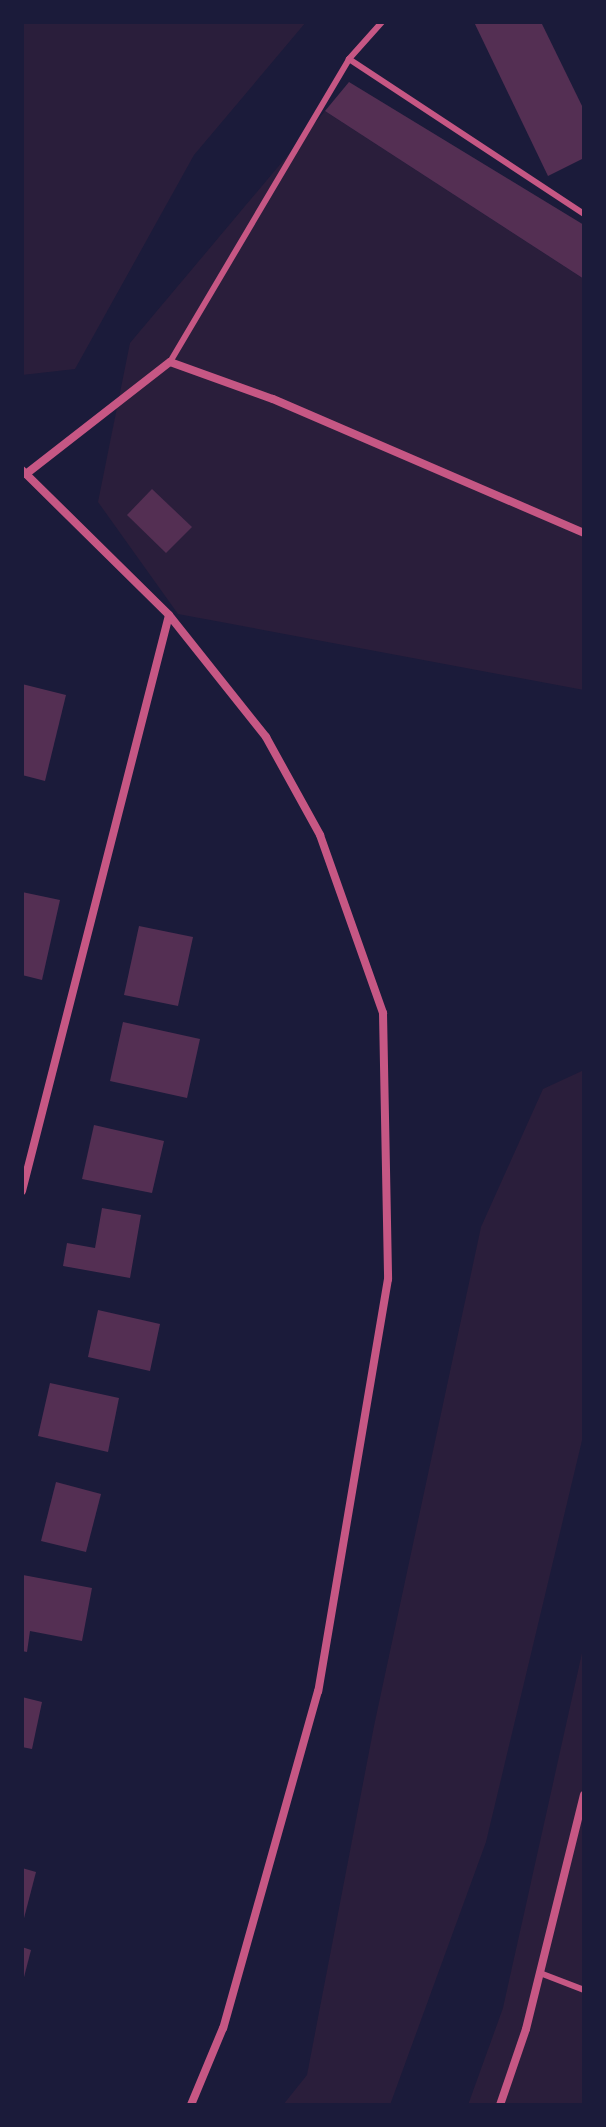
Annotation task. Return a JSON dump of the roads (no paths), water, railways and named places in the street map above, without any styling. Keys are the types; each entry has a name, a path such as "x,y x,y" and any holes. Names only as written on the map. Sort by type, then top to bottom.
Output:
{"street":[{"path":"191,2105 223,2028 318,1691 387,1263 383,1013 320,835 266,737 169,615 24,472 170,362 273,399 584,533"},
{"path":"22,1191 169,615"},
{"path":"500,2105 540,1973 584,1795"}],"lane":[{"path":"170,362 349,59 382,22"},
{"path":"349,59 584,214"},
{"path":"573,1838 584,1842"},
{"path":"540,1973 584,1990"}]}
